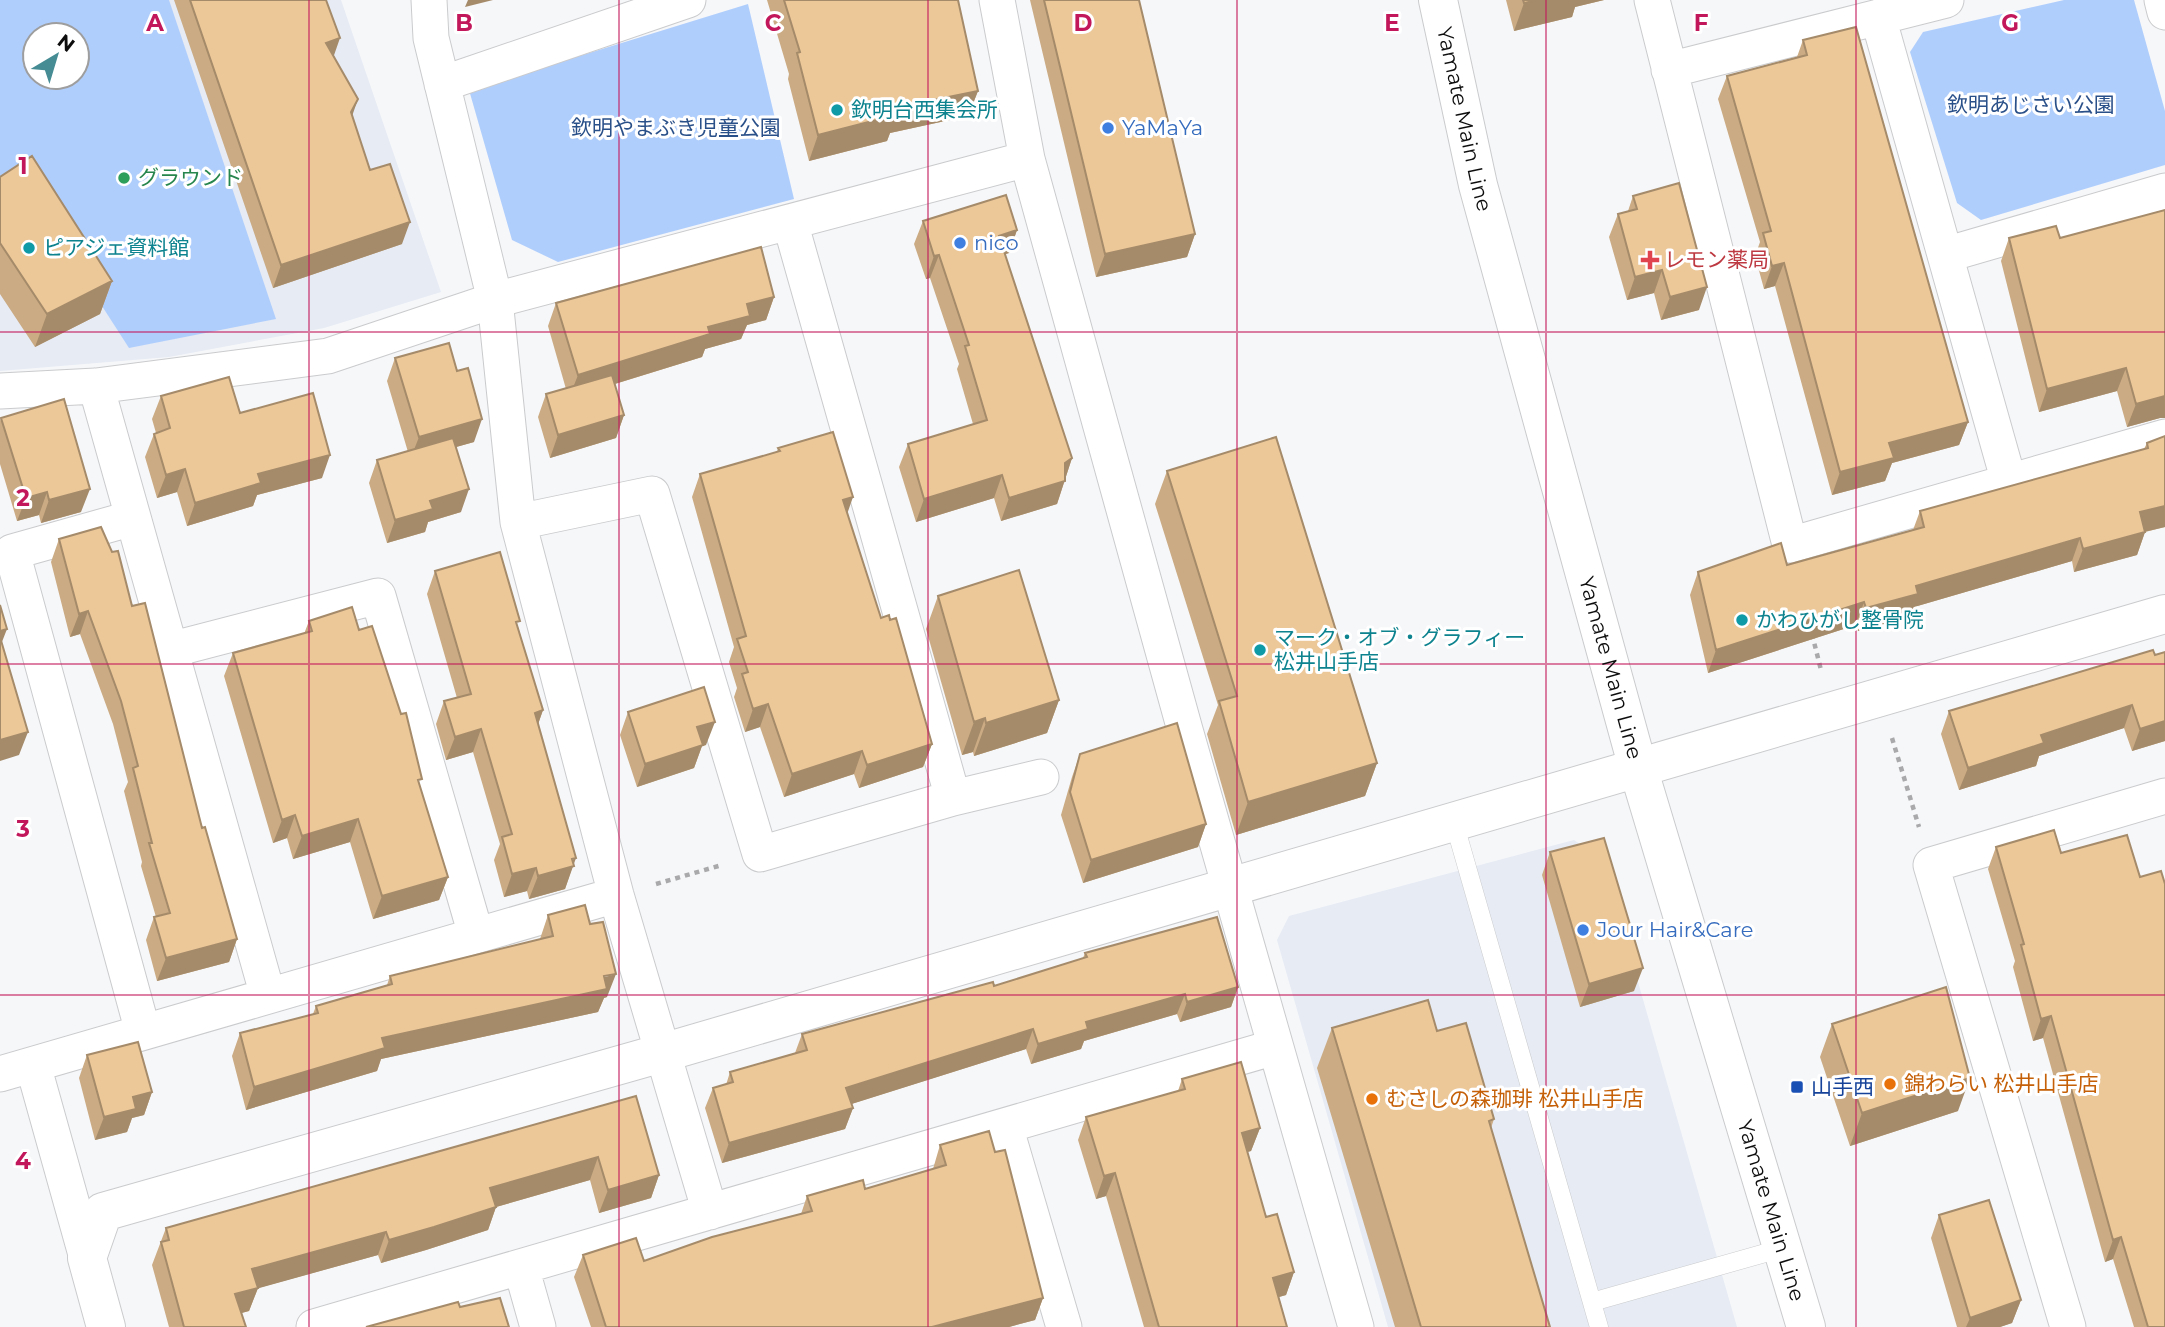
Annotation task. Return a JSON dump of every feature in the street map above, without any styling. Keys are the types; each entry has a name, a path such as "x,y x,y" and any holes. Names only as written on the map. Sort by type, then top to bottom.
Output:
{"street":[{"path":"429,0 431,38 495,300 518,522 616,895 710,1212"},
{"path":"442,84 688,0"},
{"path":"997,0 1027,159 1356,1327"},
{"name":"Yamate Main Line","path":"1438,0 1478,185 1638,768 1806,1327"},
{"path":"1652,0 1790,545 2165,437"},
{"path":"1670,70 1946,0"},
{"path":"2162,0 2165,12"},
{"path":"1878,17 2009,482"},
{"path":"0,391 96,386 328,356 495,300 1027,159"},
{"path":"1945,255 2165,191"},
{"path":"790,222 953,799"},
{"path":"96,386 268,996"},
{"path":"518,522 652,494 760,854 1041,777"},
{"path":"133,518 12,552 143,1032"},
{"path":"170,650 378,596 476,935"},
{"path":"87,1258 103,1212 662,1053 2165,614"},
{"path":"2068,1327 1931,865 2163,804"},
{"path":"0,1074 616,895"},
{"path":"314,1327 1275,1047"},
{"path":"33,1065 106,1327"},
{"path":"1005,1126 1064,1327"},
{"path":"521,1267 538,1327"}],"lane":[{"path":"1454,822 1599,1327"},
{"path":"1592,1302 1783,1248"}],"path":[{"path":"1809,622 1831,712"},
{"path":"1880,697 1931,865"},
{"path":"616,895 760,854"}],"shaded area":[{"path":"0,0 341,0 441,292 324,328 169,357 0,371"},
{"path":"1574,840 1603,860 1737,1327 1388,1327 1277,940 1289,916"}],"green space":[{"name":"グラウンド","path":"0,0 169,0 276,319 129,348 17,174 0,183"},
{"name":"欽明あじさい公園","path":"2064,0 2134,0 2165,111 2165,165 1981,220 1957,203 1910,52 1923,32"},
{"name":"欽明やまぶき児童公園","path":"748,4 794,199 558,262 512,240 469,90"}],"building":[{"path":"190,0 326,0 340,38 326,43 358,99 351,112 370,170 390,164 410,222 281,265"},
{"path":"784,0 958,0 978,91 894,108 896,115 818,135 797,53 800,52"},
{"name":"YaMaYa","path":"1044,0 1139,0 1195,234 1105,254"},
{"path":"1856,27 1968,422 1889,443 1894,458 1840,472 1784,263 1772,266 1763,233 1771,231 1727,76 1807,55 1803,40"},
{"path":"32,156 112,281 47,314 0,243 0,177"},
{"name":"レモン薬局","path":"1679,183 1707,287 1670,297 1662,270 1635,277 1618,214 1637,209 1633,196"},
{"path":"1006,195 1017,230 999,236 1072,458 1065,463 1065,481 1009,498 1002,475 924,499 908,444 987,420 965,346 969,345 939,255 934,256 923,221"},
{"path":"2165,210 2165,396 2136,404 2126,368 2047,389 2009,238 2056,226 2060,238"},
{"path":"761,247 774,297 747,304 750,316 708,327 710,334 578,375 556,303"},
{"path":"449,343 457,371 468,368 482,419 419,437 395,358"},
{"path":"612,375 624,415 558,435 546,394"},
{"path":"229,377 240,413 313,393 330,455 258,474 261,483 195,503 185,469 166,475 154,434 170,428 161,396"},
{"path":"64,399 90,489 49,500 47,492 26,498 1,418"},
{"path":"833,432 853,497 843,500 881,618 889,615 890,620 896,618 932,744 867,765 862,751 792,774 768,704 753,709 742,674 748,672 737,639 746,636 700,474 780,451 778,448"},
{"path":"2165,436 2165,506 2140,512 2145,532 2083,549 2080,538 1916,586 1918,594 1866,608 1864,602 1716,650 1698,572 1781,543 1787,565 1924,527 1920,511 2148,448 2147,443"},
{"name":"マーク・オブ・グラフィー 松井山手店","path":"1276,437 1377,763 1248,802 1219,701 1237,696 1167,471"},
{"path":"453,438 469,489 430,501 433,509 395,520 377,460"},
{"path":"101,527 112,552 118,551 132,606 145,603 202,828 205,827 237,939 166,958 154,917 170,913 149,843 152,843 133,768 138,766 121,701 88,611 79,614 59,539"},
{"path":"500,552 520,621 516,622 543,710 535,713 576,858 572,859 574,866 538,876 536,868 512,874 502,837 512,834 481,729 455,737 444,701 471,694 435,571"},
{"path":"1019,570 1059,700 986,723 985,718 974,722 938,596"},
{"path":"0,605 7,629 0,631"},
{"path":"352,607 359,630 372,626 401,714 406,713 422,779 418,780 448,877 382,896 358,819 302,836 295,815 282,820 233,653 312,631 309,621"},
{"path":"0,637 28,732 0,740"},
{"path":"2153,650 2155,655 2165,652 2165,721 2140,729 2132,705 2041,735 2044,743 1968,768 1949,711"},
{"path":"704,687 715,722 697,727 703,745 645,764 628,712"},
{"path":"1177,723 1206,824 1091,860 1070,792 1080,754"},
{"path":"2054,830 2061,853 2127,835 2140,877 2161,871 2165,884 2165,1327 2148,1327 2121,1237 2113,1240 2051,1016 2041,1019 2021,945 2024,944 1996,847"},
{"path":"1604,838 1643,968 1589,984 1550,852"},
{"path":"585,905 590,924 603,922 616,974 604,976 607,989 382,1038 385,1048 254,1087 240,1033 318,1013 316,1006 392,984 390,976 553,936 548,915"},
{"path":"1217,917 1238,987 1187,1002 1185,994 1086,1022 1088,1029 1038,1044 1033,1029 846,1088 853,1108 729,1143 713,1088 733,1082 730,1072 807,1050 802,1034 993,982 994,986 1087,957 1085,953"},
{"path":"1946,987 1970,1078 1862,1113 1832,1024"},
{"path":"1428,1000 1437,1031 1466,1023 1494,1119 1489,1121 1550,1327 1421,1327 1332,1028"},
{"path":"138,1042 152,1092 133,1097 136,1109 104,1117 87,1055"},
{"path":"1241,1062 1260,1128 1242,1133 1266,1217 1277,1214 1294,1272 1273,1278 1287,1327 1159,1327 1115,1173 1104,1176 1086,1117 1185,1089 1182,1079"},
{"path":"636,1096 659,1175 608,1190 598,1157 490,1188 496,1207 389,1240 386,1232 252,1269 258,1288 235,1294 246,1327 184,1327 161,1242 169,1240 166,1228"},
{"path":"989,1131 995,1152 1005,1150 1043,1298 932,1327 606,1327 583,1255 636,1238 644,1261 712,1237 812,1211 807,1196 863,1180 865,1189 946,1165 940,1145"},
{"path":"1989,1200 2021,1300 1970,1318 1939,1215"},
{"path":"500,1298 509,1327 366,1327 458,1302 460,1307"}],"place":[{"name":"欽明台西集会所","path":"837,110"},
{"name":"YaMaYa","path":"1108,128"},
{"name":"グラウンド","path":"124,178"},
{"name":"nico","path":"960,243"},
{"name":"ピアジェ資料館","path":"29,248"},
{"name":"レモン薬局","path":"1650,260"},
{"name":"かわひがし整骨院","path":"1742,620"},
{"name":"マーク・オブ・グラフィー 松井山手店","path":"1260,650"},
{"name":"Jour Hair&Care","path":"1583,930"},
{"name":"錦わらい 松井山手店","path":"1890,1084"},
{"name":"山手西","path":"1797,1087"},
{"name":"むさしの森珈琲 松井山手店","path":"1372,1099"}]}
